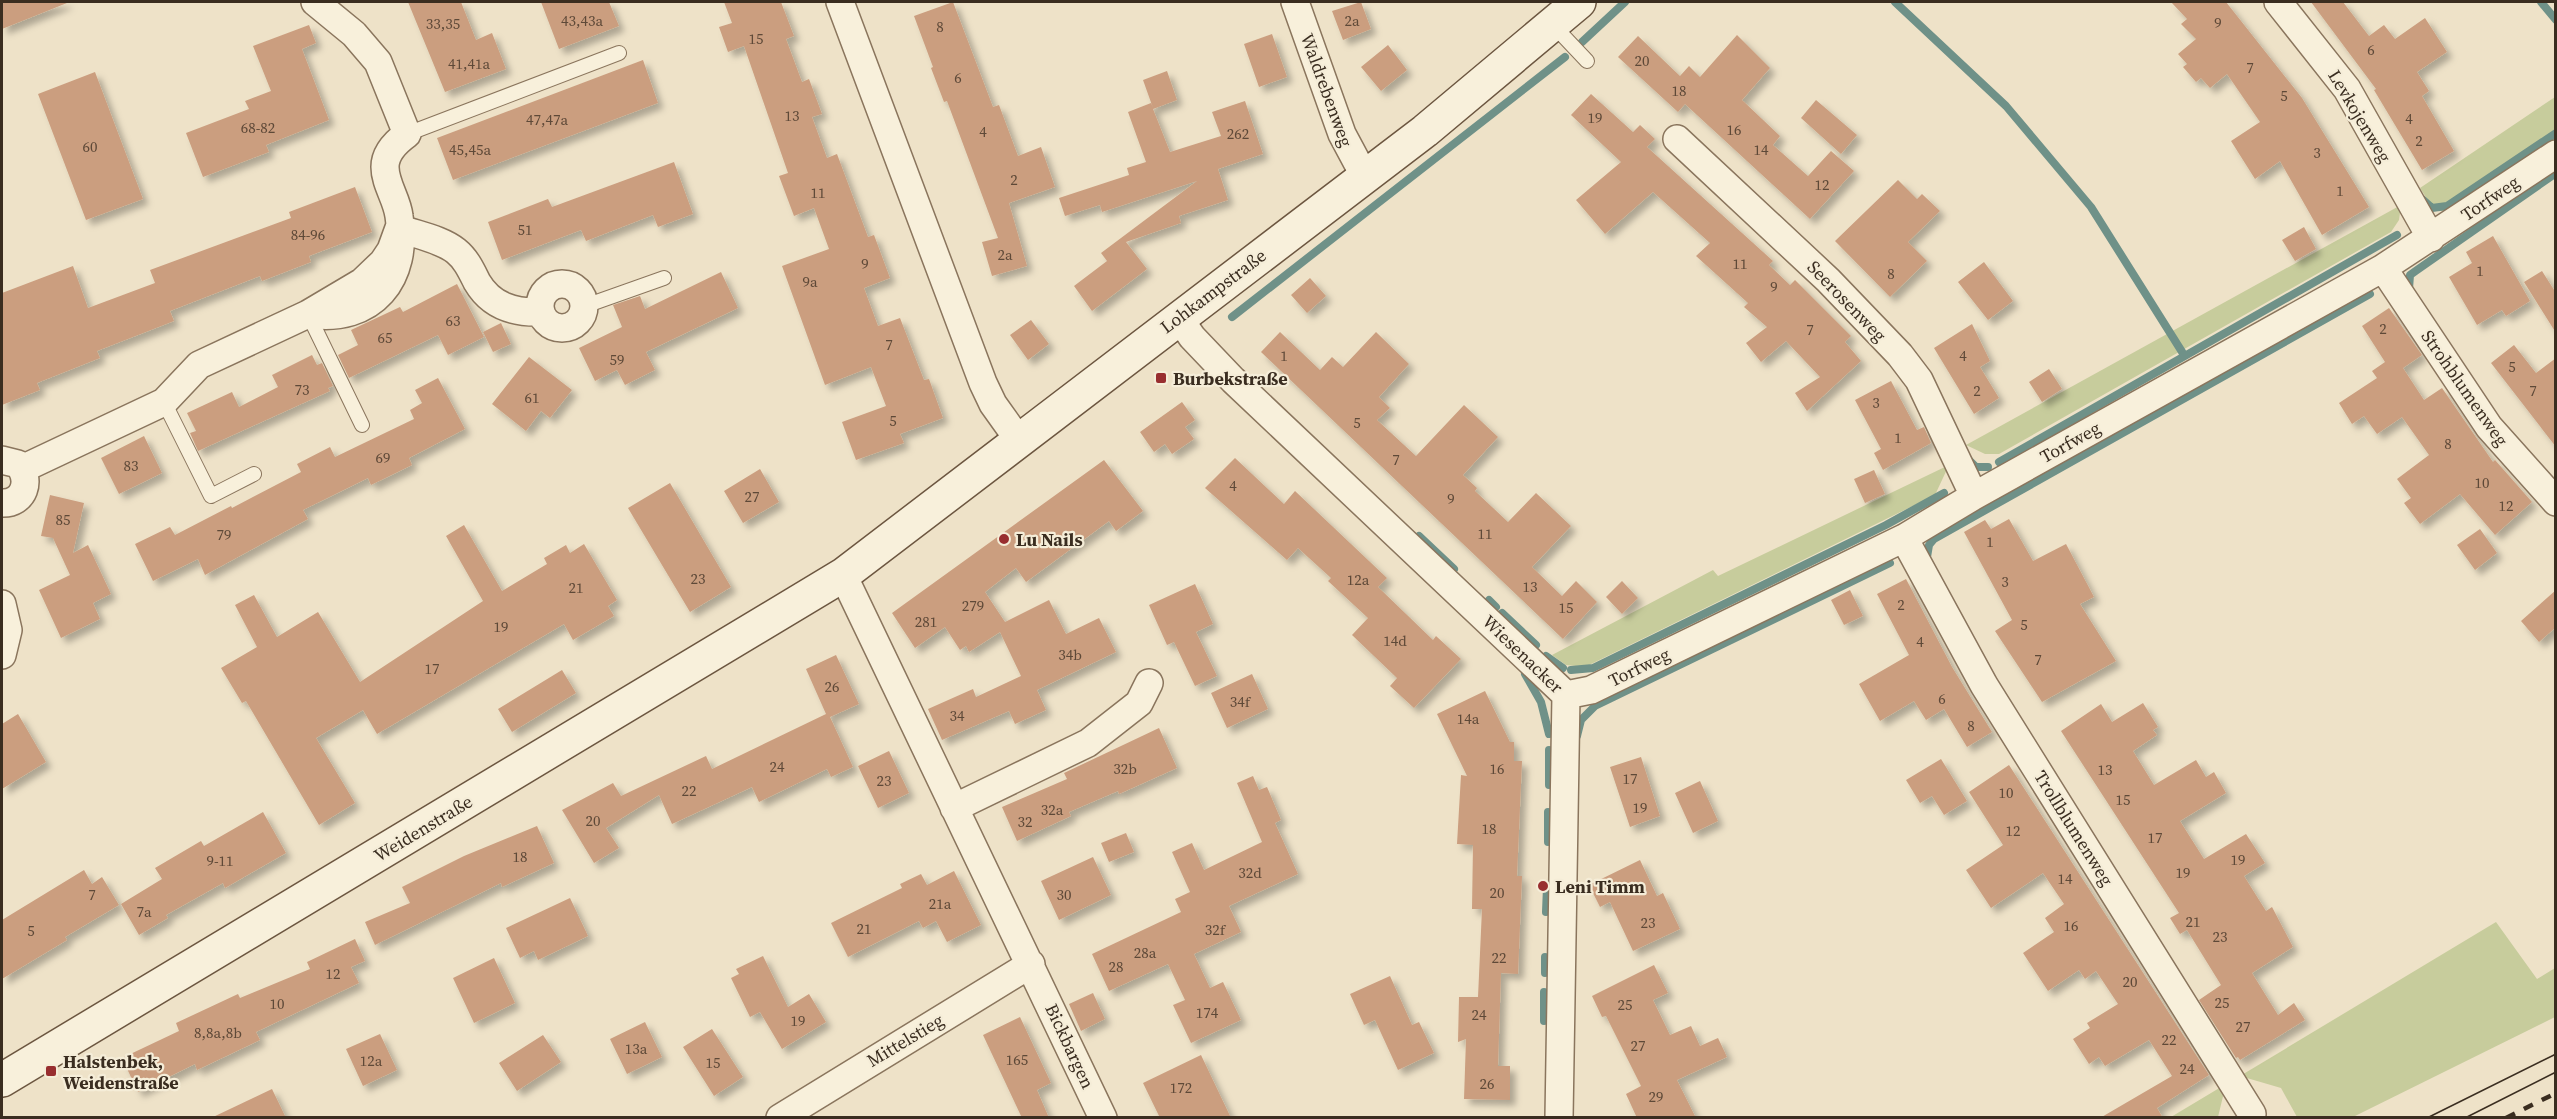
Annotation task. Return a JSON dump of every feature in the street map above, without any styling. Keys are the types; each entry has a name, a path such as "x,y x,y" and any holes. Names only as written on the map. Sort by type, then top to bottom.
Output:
{"street":[{"path":"2,503 13,502 23,491 25,476 12,464 164,402 199,365 308,314 339,316 354,313 373,303 383,290 399,254 399,216 385,166 393,147 407,134 378,62 354,34 315,2"},
{"path":"840,2 983,383 993,404 1018,440"},
{"name":"Waldrebenweg","path":"1295,2 1342,134 1365,177"},
{"name":"Lohkampstraße","path":"843,575 1365,177 1553,26 1579,2"},
{"name":"Levkojenweg","path":"2278,2 2347,89 2431,238"},
{"name":"Seerosenweg","path":"1677,139 1820,272 1900,355 1919,381 1974,496"},
{"name":"Torfweg","path":"1566,695 1591,690 1904,538 1974,496 2383,268 2556,154"},
{"path":"399,228 455,250 466,260 481,289 491,300 506,308 526,313 541,312 547,322 562,328 579,321 585,306"},
{"name":"Strohblumenweg","path":"2383,268 2489,427 2556,502"},
{"name":"Wiesenacker","path":"1179,318 1218,365 1566,695 1559,1118"},
{"name":"Trollblumenweg","path":"1904,538 1984,685 2252,1113"},
{"path":"843,575 1034,969"},
{"name":"Weidenstraße","path":"2,1080 843,575"},
{"path":"2,604 8,630 2,655"},
{"path":"954,808 1088,743 1139,703 1149,683"},
{"name":"Mittelstieg","path":"780,1118 1034,969"},
{"name":"Bickbargen","path":"1034,969 1103,1118"}],"lane":[{"path":"1553,26 1587,61"},
{"path":"407,134 619,53"},
{"path":"585,306 664,278"},
{"path":"308,314 362,425"},
{"path":"164,402 210,496 254,474"}],"green space":[{"path":"2555,97 2555,140 2445,213 2431,205 2420,188"},
{"path":"2401,205 2399,220 2391,232 1999,454 1985,454 1966,445"},
{"path":"1949,465 1935,495 1585,667 1566,665 1552,655 1713,570 1718,576"},
{"path":"2496,922 2537,979 2555,968 2555,1017 2353,1117 2297,1117 2281,1088 2240,1076"},
{"path":"2226,1084 2218,1117 2171,1117"}],"building":[{"path":"2,2 67,2 67,3 2,29"},
{"path":"408,2 461,2 476,40 492,33 506,69 445,92"},
{"path":"541,2 609,2 619,26 559,49"},
{"path":"724,2 781,2 794,36 786,39 802,82 809,79 822,114 812,117 827,158 837,154 868,237 874,235 890,278 864,288 878,326 900,318 924,380 929,379 943,418 900,434 904,443 856,460 842,422 886,406 871,367 825,385 782,266 829,249 814,208 794,216 779,176 788,173 744,46 728,52 719,27 732,23"},
{"path":"953,2 993,107 999,105 1018,156 1041,147 1055,187 1009,203 1027,266 992,276 982,242 998,238 947,101 944,102 931,68 933,67 914,16"},
{"path":"1361,2 1371,29 1343,40 1332,11"},
{"path":"2171,2 2226,2 2302,98 2369,207 2322,235 2280,161 2255,179 2231,141 2260,122 2227,74 2210,88 2201,78 2196,82 2183,67 2187,64 2178,54 2196,39 2181,24 2187,19"},
{"path":"2311,2 2343,2 2369,36 2384,25 2395,39 2425,18 2447,52 2417,72 2429,91 2422,96 2454,151 2422,170 2374,90 2376,89"},
{"path":"309,25 316,43 302,49 329,120 266,145 269,152 203,177 186,133 249,109 245,101 271,91 253,46"},
{"path":"1272,34 1287,77 1259,87 1244,44"},
{"path":"1737,35 1770,68 1742,100 1780,136 1773,145 1808,176 1831,151 1854,171 1810,219 1685,104 1678,112 1618,57 1638,36 1680,76 1689,66 1700,77"},
{"path":"1388,45 1407,70 1381,91 1361,67"},
{"path":"643,60 658,103 453,180 437,138"},
{"path":"1167,71 1177,100 1153,109 1170,152 1221,136 1212,112 1245,101 1263,154 1218,169 1228,200 1179,216 1181,223 1126,242 1147,269 1092,311 1074,286 1107,261 1101,253 1197,181 1102,212 1100,205 1065,216 1059,198 1129,175 1127,168 1146,162 1128,112 1151,103 1153,108 1143,80"},
{"path":"95,72 143,199 86,220 38,94"},
{"path":"1591,94 1633,132 1640,125 1655,139 1647,147 1773,261 1769,265 1790,285 1795,280 1851,336 1845,342 1861,361 1807,411 1795,393 1820,377 1786,341 1761,362 1746,343 1767,327 1744,307 1748,303 1696,256 1710,243 1653,192 1605,234 1576,200 1621,162 1571,115"},
{"path":"1816,100 1857,135 1841,154 1801,118"},
{"path":"674,162 693,214 658,227 653,215 586,241 581,230 502,260 488,222 548,199 552,207"},
{"path":"1898,180 1917,199 1922,194 1940,211 1908,242 1927,261 1890,297 1835,241"},
{"path":"355,187 372,232 309,256 311,262 262,281 260,276 170,311 174,321 97,351 100,358 37,383 40,390 2,405 2,293 73,266 88,308 155,283 150,270 291,218 289,212"},
{"path":"2304,227 2316,249 2295,261 2282,240"},
{"path":"2493,236 2530,301 2506,316 2502,310 2477,325 2449,277 2472,263 2466,252"},
{"path":"1984,262 2013,301 1988,320 1958,282"},
{"path":"2542,271 2556,293 2556,333 2524,282"},
{"path":"721,272 738,308 646,352 655,370 625,385 617,370 595,381 579,348 622,327 613,305 640,296 645,309"},
{"path":"1310,278 1326,296 1307,313 1291,295"},
{"path":"457,284 484,337 448,355 438,335 349,378 338,355 358,345 351,330 400,307 403,312"},
{"path":"2389,308 2422,355 2403,368 2424,400 2442,388 2493,462 2495,460 2532,502 2495,535 2460,494 2420,524 2404,503 2411,498 2397,479 2429,455 2402,417 2377,434 2364,416 2352,424 2339,403 2377,378 2372,371 2385,362 2362,326"},
{"path":"1031,320 1049,344 1028,360 1010,335"},
{"path":"501,323 511,344 493,352 483,332"},
{"path":"1972,324 1990,361 1980,367 1999,398 1974,414 1934,348"},
{"path":"1280,332 1320,370 1332,357 1343,367 1376,332 1409,364 1379,397 1390,408 1377,420 1416,456 1464,405 1498,437 1463,475 1477,488 1475,491 1508,522 1536,493 1571,526 1532,567 1562,596 1576,581 1597,602 1563,639 1261,352"},
{"path":"2514,345 2536,373 2556,358 2556,447 2491,363"},
{"path":"312,355 317,365 322,363 333,386 328,388 330,391 198,451 190,433 196,431 187,413 232,392 239,407 278,387 272,375"},
{"path":"529,357 572,390 550,418 541,411 526,431 492,404"},
{"path":"2049,369 2062,389 2042,402 2029,382"},
{"path":"438,378 465,429 409,458 412,465 371,485 368,478 303,510 308,519 205,575 198,559 153,581 135,544 170,527 175,535 231,506 232,508 301,472 297,464 330,447 335,457 414,419 410,410 422,403 415,390"},
{"path":"1891,381 1917,430 1924,427 1931,443 1883,470 1874,453 1881,449 1855,400"},
{"path":"1182,402 1195,420 1185,427 1194,439 1172,454 1165,444 1154,452 1140,432"},
{"path":"144,436 162,473 119,494 101,458"},
{"path":"1235,458 1284,504 1295,491 1387,578 1378,587 1433,640 1436,636 1461,659 1414,708 1390,686 1397,678 1352,635 1368,618 1328,581 1331,578 1298,548 1287,560 1205,488"},
{"path":"1104,460 1143,511 1116,531 1109,521 1026,582 1016,568 985,592 1005,622 1049,600 1066,634 1099,618 1116,652 1037,690 1046,710 1015,724 1009,711 942,740 928,709 973,689 976,697 1021,676 1000,632 969,652 966,646 960,650 945,627 915,648 892,613"},
{"path":"760,469 779,502 743,523 724,491"},
{"path":"1874,470 1885,494 1865,503 1854,479"},
{"path":"670,483 731,587 690,612 628,508"},
{"path":"50,495 84,503 73,553 88,545 111,594 93,603 100,619 61,638 39,590 70,575 53,538 41,536"},
{"path":"2009,519 2033,561 2066,544 2094,597 2080,604 2116,661 2042,702 1995,631 2012,620 1964,532 1985,520 1991,529"},
{"path":"464,525 502,591 547,564 544,558 566,545 570,553 584,544 617,600 608,606 614,616 573,640 564,624 377,734 363,710 316,738 355,803 319,825 246,701 242,703 221,668 257,647 235,605 254,595 277,637 318,612 360,682 483,601 446,536"},
{"path":"2480,529 2497,553 2475,570 2457,545"},
{"path":"1906,579 1952,667 1992,732 1967,747 1944,709 1926,720 1914,701 1880,721 1859,684 1909,655 1877,594"},
{"path":"1622,581 1638,598 1622,614 1606,597"},
{"path":"1195,584 1213,624 1196,632 1217,676 1195,686 1174,642 1167,645 1149,605"},
{"path":"1850,590 1863,616 1844,625 1831,600"},
{"path":"2556,590 2556,627 2539,642 2521,621"},
{"path":"836,655 859,704 830,717 853,767 831,777 827,769 759,802 752,787 672,824 659,795 606,828 619,848 594,863 562,810 613,783 621,796 706,756 712,769 826,714 806,669"},
{"path":"562,670 576,693 512,732 498,709"},
{"path":"1252,674 1268,709 1227,728 1211,693"},
{"path":"1485,691 1510,742 1514,742 1514,761 1522,761 1517,876 1522,876 1518,974 1501,973 1498,1066 1510,1066 1510,1100 1464,1099 1466,1039 1458,1042 1459,997 1478,997 1482,909 1472,909 1473,845 1457,844 1461,775 1467,776 1437,714"},
{"path":"2143,703 2158,727 2153,730 2157,735 2133,751 2154,785 2196,760 2206,777 2214,772 2226,793 2180,821 2204,859 2246,834 2265,863 2244,876 2266,911 2272,907 2293,947 2252,973 2278,1015 2294,1003 2305,1020 2240,1060 2236,1058 2199,1000 2221,985 2187,930 2180,934 2170,918 2179,913 2061,731 2101,704 2112,722"},
{"path":"18,714 46,762 2,789 2,724"},
{"path":"1159,728 1177,768 1119,794 1118,791 1069,812 1071,816 1017,841 1002,807 1067,779 1064,773"},
{"path":"889,751 909,793 878,808 858,766"},
{"path":"1641,757 1660,816 1630,827 1610,767"},
{"path":"1941,759 1967,801 1944,815 1932,796 1920,803 1906,780"},
{"path":"2009,765 2209,1075 2157,1108 2163,1118 2100,1118 2172,1076 2149,1040 2105,1066 2099,1057 2089,1064 2073,1039 2090,1028 2087,1023 2118,1004 2096,971 2085,979 2079,970 2048,991 2023,953 2054,932 2045,918 2064,904 2043,873 1991,908 1966,870 2003,845 1969,792"},
{"path":"1253,776 1259,790 1267,787 1281,820 1275,823 1298,874 1229,906 1241,932 1194,954 1210,988 1223,982 1241,1020 1191,1043 1173,1005 1185,1000 1168,964 1109,991 1092,954 1181,912 1175,899 1190,892 1172,852 1192,843 1204,870 1262,842 1237,783"},
{"path":"1700,781 1718,821 1693,833 1675,793"},
{"path":"263,812 286,853 225,888 223,883 166,915 168,918 139,935 121,904 162,879 155,868 201,841 204,846"},
{"path":"537,826 554,863 502,887 501,883 375,945 365,922 410,903 402,887 464,856"},
{"path":"1126,833 1134,852 1109,862 1101,843"},
{"path":"1093,857 1111,895 1059,920 1041,881"},
{"path":"1640,860 1657,896 1663,893 1680,929 1633,951 1610,902 1600,907 1589,885"},
{"path":"84,870 92,884 102,877 119,905 65,937 67,940 2,979 2,920"},
{"path":"954,871 981,925 947,942 936,921 923,928 919,921 848,957 831,923 902,888 900,884 921,874 927,885"},
{"path":"570,898 588,936 538,960 534,951 520,958 506,928"},
{"path":"355,939 365,961 351,967 359,983 256,1032 260,1040 197,1070 195,1064 138,1092 122,1058 179,1031 176,1023 238,994 240,998 310,969 307,962"},
{"path":"763,956 788,1007 809,994 826,1022 782,1049 760,1012 750,1017 731,978 739,974 736,969"},
{"path":"494,958 515,1003 474,1023 453,978"},
{"path":"1654,965 1668,993 1653,1000 1670,1035 1691,1026 1700,1046 1718,1038 1727,1057 1677,1080 1696,1118 1637,1118 1626,1094 1641,1086 1606,1016 1602,1017 1592,996"},
{"path":"1390,976 1412,1025 1419,1022 1434,1053 1398,1070 1375,1020 1364,1025 1350,994"},
{"path":"1093,993 1105,1019 1081,1031 1069,1004"},
{"path":"1020,1017 1051,1083 1037,1090 1049,1118 1022,1118 983,1035"},
{"path":"645,1022 662,1057 627,1074 610,1039"},
{"path":"712,1029 743,1077 714,1096 683,1047"},
{"path":"380,1034 397,1070 363,1086 346,1049"},
{"path":"543,1035 561,1062 517,1091 499,1063"},
{"path":"1201,1055 1231,1118 1160,1118 1143,1083"},
{"path":"272,1089 286,1118 211,1118"}],"waterway":[{"path":"1582,42 1625,2"},
{"path":"1895,2 2006,106 2091,207 2184,355"},
{"path":"2541,2 2556,20"},
{"path":"1232,317 1565,57"},
{"path":"2422,199 2432,208 2447,206 2556,133"},
{"path":"2409,289 2410,275 2556,173"},
{"path":"1999,462 2397,235"},
{"path":"1927,557 1929,545 1934,539 2370,294"},
{"path":"1969,460 1976,467 1988,467"},
{"path":"1571,670 1593,668 1886,525 1944,493"},
{"path":"1419,536 1454,569"},
{"path":"1577,736 1581,720 1595,706 1890,563"},
{"path":"1489,600 1496,607"},
{"path":"1502,613 1536,645"},
{"path":"1546,656 1563,668"},
{"path":"1525,674 1541,702 1549,734"},
{"path":"1549,750 1549,785"},
{"path":"1548,812 1548,842"},
{"path":"1546,912 1547,887"},
{"path":"1545,957 1545,973"},
{"path":"1544,992 1544,1021"}],"tram line":[{"path":"2427,1118 2556,1054"},
{"path":"2465,1118 2556,1072"}],"railway":[{"path":"2506,1118 2556,1093"}],"place":[{"name":"Burbekstraße","path":"1161,378"},
{"name":"Lu Nails","path":"1004,539"},
{"name":"Leni Timm","path":"1543,886"},
{"name":"Halstenbek, Weidenstraße","path":"51,1071"}]}
